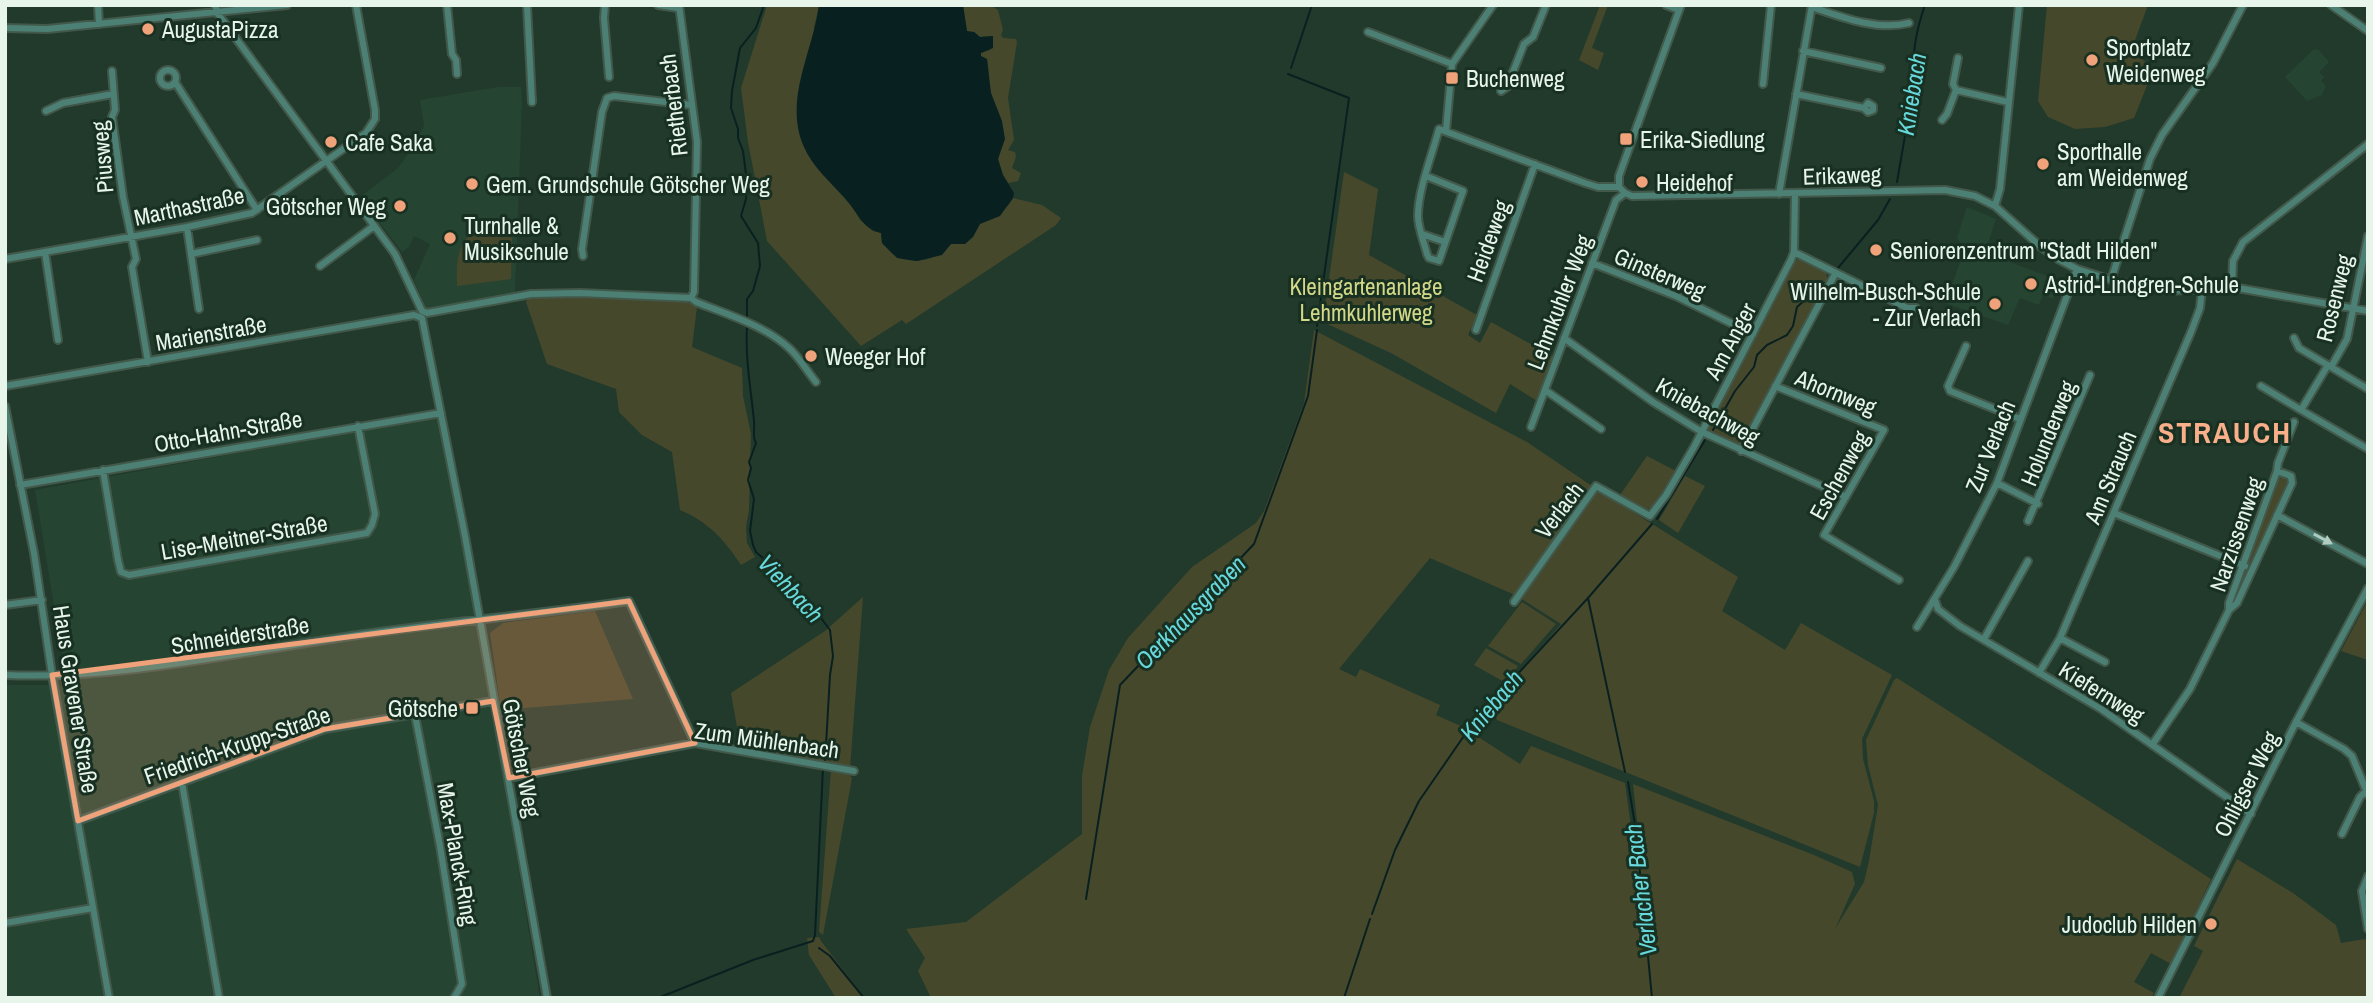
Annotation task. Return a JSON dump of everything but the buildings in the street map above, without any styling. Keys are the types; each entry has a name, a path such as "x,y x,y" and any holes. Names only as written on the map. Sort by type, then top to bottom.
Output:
{"street":[{"path":"98,5 99,24"},
{"name":"Götscher Weg","path":"215,5 218,13 395,254 425,315 547,998"},
{"path":"5,28 47,29 287,5"},
{"name":"Marthastraße","path":"5,259 187,227 257,210 366,133 375,119 356,5"},
{"path":"447,5 457,74"},
{"path":"527,5 532,102"},
{"path":"606,5 604,18 609,77"},
{"path":"658,5 679,7"},
{"path":"1426,176 1463,191 1438,261 1429,258 1427,254 1418,220 1419,204 1426,176 1443,130 1452,64 1493,5"},
{"path":"1501,91 1507,87 1524,44 1533,37 1546,5"},
{"path":"1619,187 1619,176 1680,8 1666,5"},
{"path":"1763,83 1772,5"},
{"path":"1995,205 2000,189 2018,5"},
{"path":"2111,279 2155,149 2213,63 2243,5"},
{"path":"2331,5 2368,31"},
{"path":"1779,194 1812,6 1864,23 1909,23"},
{"name":"Rietherbach","path":"679,7 697,142 694,292 691,298"},
{"path":"1368,32 1452,64"},
{"path":"1803,51 1881,68"},
{"path":"1942,120 1956,90 1953,84 1958,58"},
{"name":"Piusweg","path":"112,71 115,110 112,117 118,166 135,259 132,267 148,362"},
{"path":"175,82 257,210"},
{"path":"1956,90 2008,102"},
{"path":"46,111 63,103 113,94"},
{"path":"1796,94 1864,108"},
{"path":"583,256 602,112 607,99 614,96 691,105"},
{"path":"1443,130 1598,187 1619,187 1625,193"},
{"path":"2232,287 2236,252 2243,242 2368,144"},
{"name":"Heideweg","path":"1476,330 1535,164"},
{"name":"Erikaweg","path":"1625,193 1641,197 1945,190 1975,196 1995,205 2041,247 2077,269 2111,279 2161,291 2232,287 2368,310"},
{"name":"Lehmkuhler Weg","path":"1531,427 1616,201 1625,193"},
{"name":"Am Anger","path":"1650,516 1666,495 1702,432 1794,252 1795,194"},
{"path":"320,266 374,226"},
{"path":"187,227 199,309"},
{"path":"1422,234 1445,242"},
{"name":"Rosenweg","path":"2301,410 2346,342 2368,236"},
{"path":"191,254 257,240"},
{"path":"45,252 58,340"},
{"path":"1794,252 1907,308 1916,308"},
{"name":"Ginsterweg","path":"1592,263 1676,296 1753,334"},
{"name":"Zur Verlach","path":"1917,627 1935,600 1997,483 2077,269"},
{"path":"1741,451 1835,274"},
{"name":"Am Strauch","path":"2039,673 2060,638 2192,332 2200,308 2202,290"},
{"name":"Marienstraße","path":"5,386 414,314 425,315 531,294 580,293 691,298"},
{"path":"691,298 755,327 789,348 816,382"},
{"name":"Kniebachweg","path":"1564,338 1653,402 1702,432 1846,497"},
{"path":"2294,338 2299,348 2368,389"},
{"path":"1966,346 1948,386 1950,391 2020,419"},
{"name":"Holunderweg","path":"2028,521 2038,503 2090,375"},
{"name":"Ahornweg","path":"1775,386 1884,430"},
{"path":"2261,386 2368,449"},
{"path":"1545,390 1601,429"},
{"name":"Haus Gravener Straße","path":"5,406 42,600 52,675 109,998"},
{"name":"Otto-Hahn-Straße","path":"20,485 441,413"},
{"name":"Narzissenweg","path":"2152,745 2190,689 2229,610 2294,422"},
{"name":"Lise-Meitner-Straße","path":"103,470 121,572 128,575 367,533 374,514 358,426"},
{"name":"Eschenweg","path":"1884,430 1824,535 1899,580"},
{"name":"Narzissenweg","path":"2229,610 2237,603 2292,480 2277,471"},
{"name":"Holunderweg","path":"1997,483 2038,503"},
{"name":"Verlach","path":"1514,602 1596,485 1650,516"},
{"path":"2114,513 2245,566"},
{"path":"2277,515 2368,564"},
{"path":"1984,639 2028,561"},
{"name":"Ohligser Weg","path":"2158,998 2296,722 2368,587"},
{"path":"5,605 42,600"},
{"name":"Kiefernweg","path":"1935,600 1938,608 1949,617 2101,709 2251,814"},
{"name":"Schneiderstraße","path":"5,675 52,675 145,667 478,619 565,611 629,601 695,743"},
{"path":"2060,638 2105,662"},
{"name":"Friedrich-Krupp-Straße","path":"78,821 325,729 493,701"},
{"name":"Max-Planck-Ring","path":"415,715 462,984 454,998"},
{"path":"2296,722 2352,756 2367,793 2360,797 2342,834"},
{"name":"Zum Mühlenbach","path":"509,778 695,743 854,771"},
{"path":"182,783 219,998"},
{"path":"2368,876 2362,891 2368,929"},
{"path":"5,923 93,908"}],"highlighted area":[{"path":"629,601 695,743 509,778 493,701 325,729 78,821 52,675"}],"shaded area":[{"path":"2314,49 2319,50 2329,62 2319,72 2324,77 2321,81 2326,86 2322,95 2307,101 2285,77"},
{"name":"Gem. Grundschule Götscher Weg","path":"498,87 521,87 515,293 427,310 414,280 430,244 414,236 409,247 402,252 360,197 398,168 406,157 424,126 420,100"},
{"path":"1967,207 1996,219 1985,253 2050,277 2046,287 2056,291 2053,299 2043,295 2039,305 2020,298 2008,325 1945,303 1965,249 1957,238"},
{"path":"437,417 476,613 540,998 5,998 5,685 67,685 35,490"}],"green space":[{"path":"767,5 819,5 814,28 818,169 855,210 860,220 873,231 881,233 882,243 895,256 914,261 928,259 951,244 965,244 978,226 1006,207 1013,198 1042,205 1061,218 1056,225 906,324 902,320 861,346 767,241 748,142 741,88"},
{"path":"963,5 990,5 998,10 1003,30 1001,35 1003,38 1016,39 1017,42 1008,98 1014,140 1008,150 1015,152 1012,168 1021,173 1018,181 1008,183 998,159 1002,140 1001,125 990,89 987,59 981,56 981,53 990,50 992,36 980,37 974,32 967,32"},
{"path":"1600,5 1608,5 1592,48 1604,53 1598,70 1579,60"},
{"name":"Sportplatz Weidenweg","path":"2047,5 2148,5 2131,51 2154,68 2134,118 2105,127 2075,129 2048,117 2038,101"},
{"name":"Kleingartenanlage Lehmkuhlerweg","path":"1344,172 1378,189 1369,255 1477,315 1468,335 1480,343 1491,322 1554,357 1537,401 1510,384 1496,413 1391,353 1323,322"},
{"path":"485,224 512,238 511,279 457,286 460,250 469,236"},
{"path":"1800,259 1826,273 1828,282 1739,448 1708,432 1707,428 1794,261"},
{"path":"580,295 688,302 697,307 692,347 742,368 743,396 751,434 747,543 755,557 741,565 715,532 680,510 672,452 642,435 619,412 616,389 547,364 526,302 528,298"},
{"path":"1314,330 1527,442 1592,486 1515,595 1430,558 1339,669 1356,677 1360,669 1440,705 1436,715 1463,727 1520,764 1531,746 1625,783 1631,827 1638,830 1633,784 1852,872 1855,884 1835,929 1864,882 1878,805 1868,765 1866,740 1897,678 2211,879 2171,964 2151,953 2134,982 2154,993 2151,998 931,998 918,971 925,958 906,929 966,922 1082,834 1082,776 1090,727 1109,670 1128,638 1192,567 1256,523 1264,511 1304,403"},
{"path":"1647,456 1676,471 1659,500 1644,510 1620,495"},
{"path":"1685,476 1705,486 1678,533 1659,520"},
{"path":"2284,477 2288,482 2286,491 2235,600 2277,482"},
{"path":"1597,490 1738,577 1722,611 1785,650 1801,623 1892,675 1862,739 1863,759 1874,801 1874,813 1860,867 1497,720 1491,706 1561,624 1520,598"},
{"path":"863,597 850,768 741,750 731,693 825,631"},
{"path":"2368,600 2368,660 2341,651"},
{"path":"1522,602 1556,624 1521,664 1488,646"},
{"path":"595,611 633,699 501,710 490,633 503,623"},
{"path":"1486,648 1518,666 1506,683 1474,665"},
{"path":"831,769 847,772 852,778 823,935 819,932"},
{"path":"2237,859 2293,893 2336,925 2341,943 2365,939 2368,943 2368,998 2179,998 2203,951 2194,946"},
{"path":"819,937 865,998 836,998 809,955 807,938"}],"water":[{"path":"819,5 963,5 967,31 980,37 993,36 993,48 981,53 981,56 987,59 991,93 1002,121 1005,139 998,159 1003,175 1014,193 1000,216 980,224 973,237 965,244 951,244 942,255 917,261 897,258 882,243 881,233 864,224 807,154 798,129 798,94"}],"waterway":[{"name":"Viehbach","path":"747,321 747,299 753,291 760,266 758,243 741,216 747,182 743,151 731,108 740,48 756,28 764,5"},
{"name":"Oerkhausgraben","path":"1291,68 1312,5"},
{"name":"Kniebach","path":"1897,182 1915,78 1915,41 1925,5"},
{"name":"Oerkhausgraben","path":"1288,74 1349,98 1317,326"},
{"name":"Kniebach","path":"1838,268 1878,220 1890,199"},
{"name":"Kniebach","path":"1713,430 1735,391 1754,367 1757,355 1767,345 1787,335 1793,326 1797,307 1824,283"},
{"name":"Viehbach","path":"747,327 756,443 749,462 751,468 748,480 754,499 750,531 756,552 783,576 789,586 806,598 830,630 833,656 825,763"},
{"name":"Oerkhausgraben","path":"1086,899 1120,685 1254,544 1308,396 1317,330"},
{"name":"Kniebach","path":"1657,519 1705,440"},
{"name":"Kniebach","path":"1372,914 1395,850 1419,801 1475,720 1652,524"},
{"name":"Verlacher Bach","path":"1588,598 1625,772"},
{"name":"Viehbach","path":"658,998 753,960 813,941 823,768"},
{"name":"Verlacher Bach","path":"1628,782 1636,831 1652,998"},
{"name":"Kniebach","path":"1344,998 1370,919"},
{"path":"819,948 830,956 864,998"}],"place":[{"name":"AugustaPizza","path":"148,29"},
{"name":"Sportplatz Weidenweg","path":"2092,60"},
{"name":"Buchenweg","path":"1452,78"},
{"name":"Erika-Siedlung","path":"1626,139"},
{"name":"Cafe Saka","path":"331,142"},
{"name":"Sporthalle am Weidenweg","path":"2043,164"},
{"name":"Heidehof","path":"1642,182"},
{"name":"Gem. Grundschule Götscher Weg","path":"472,184"},
{"name":"Götscher Weg","path":"400,206"},
{"name":"Turnhalle & Musikschule","path":"450,238"},
{"name":"Seniorenzentrum \"Stadt Hilden\"","path":"1876,250"},
{"name":"Astrid-Lindgren-Schule","path":"2031,284"},
{"name":"Wilhelm-Busch-Schule - Zur Verlach","path":"1995,304"},
{"name":"Weeger Hof","path":"811,356"},
{"name":"Götsche","path":"472,708"},
{"name":"Judoclub Hilden","path":"2211,924"}],"district":[{"name":"STRAUCH","path":"2225,432"}]}
